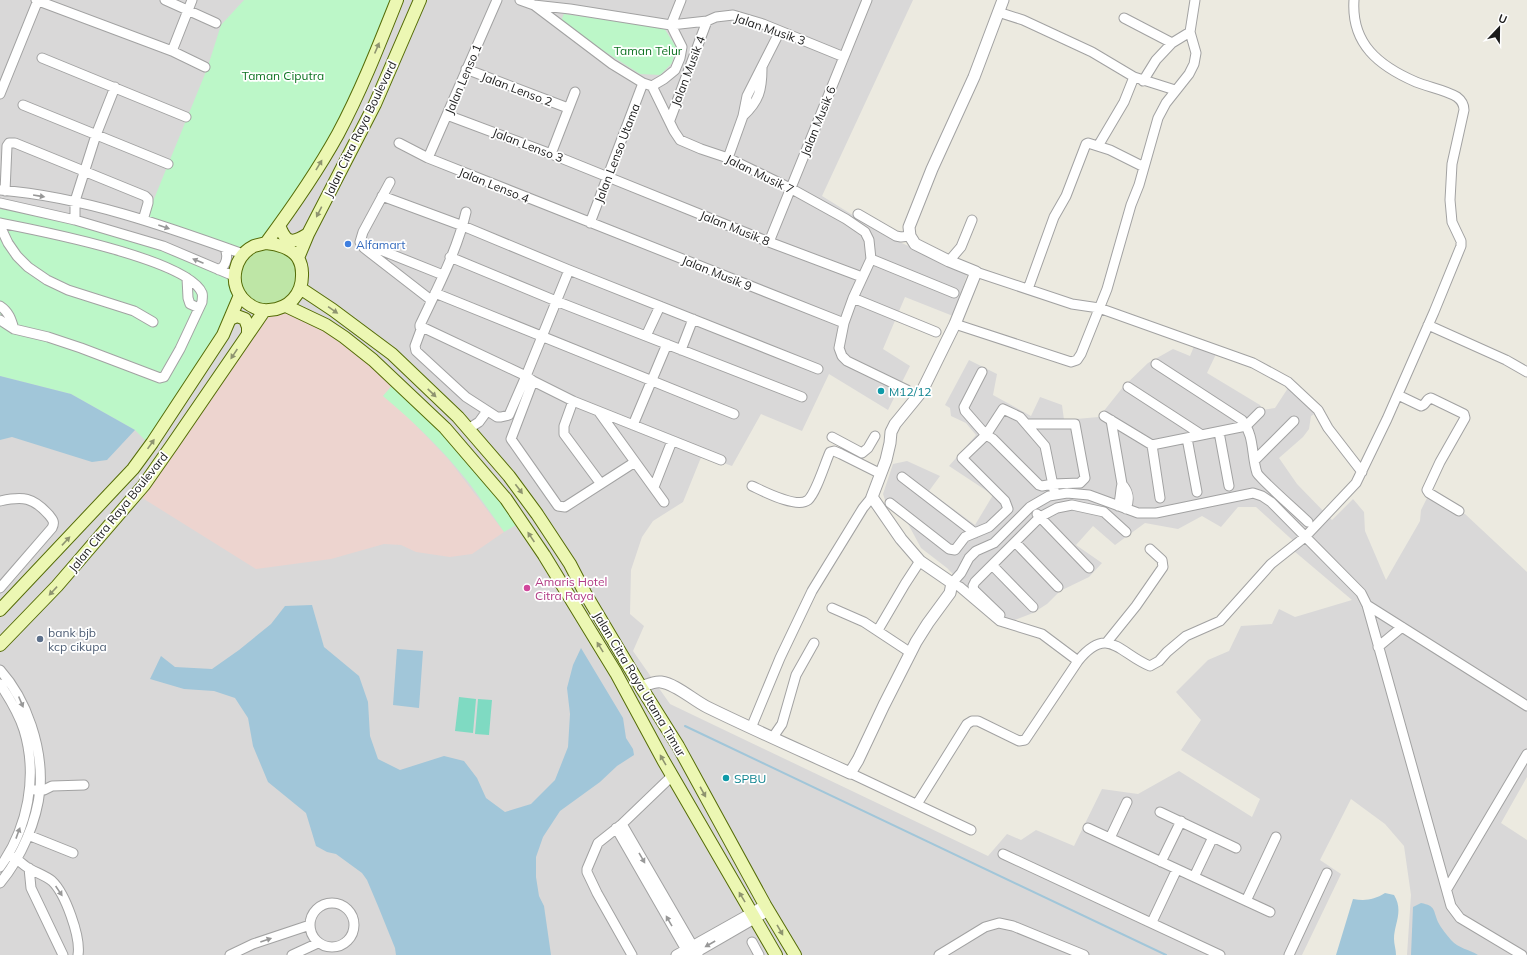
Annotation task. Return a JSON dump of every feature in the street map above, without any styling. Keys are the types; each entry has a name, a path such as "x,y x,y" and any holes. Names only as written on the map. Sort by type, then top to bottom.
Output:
{"main road":[{"name":"Jalan Citra Raya Boulevard","path":"266,243 299,198 337,134 359,90 397,0"},
{"name":"Jalan Citra Raya Boulevard","path":"298,258 308,234 375,104 420,0"},
{"path":"385,30 394,38 404,39"},
{"path":"279,225 285,238 289,240 299,239 308,234"},
{"path":"266,243 276,244 286,248 298,258 302,266 300,288 294,298 286,306 277,310 264,311 245,301 240,295 237,291 234,276 237,264 243,254 254,246 266,243"},
{"name":"Jalan Citra Raya Utama Timur","path":"300,288 333,310 392,354 458,417 509,476 537,514 570,564 641,687 678,746 766,908 794,955"},
{"name":"Jalan Citra Raya Boulevard","path":"0,610 133,469 152,443 223,335 240,295"},
{"path":"303,315 303,302 309,298 315,298"},
{"name":"Jalan Citra Raya Utama Timur","path":"286,306 326,326 350,342 378,365 445,428 506,499 544,555 616,673 672,776 776,955"},
{"name":"Jalan Citra Raya Boulevard","path":"0,645 57,586 140,490 264,311"},
{"path":"230,318 237,316 245,319 248,324 248,333"},
{"path":"571,601 586,593"},
{"path":"700,824 715,815"}],"street":[{"path":"0,94 4,73 37,0 172,51 205,67"},
{"path":"165,0 216,23"},
{"path":"172,51 192,0"},
{"name":"Jalan Lenso 1","path":"428,158 497,0"},
{"path":"520,0 534,5 612,64 647,85 664,79 675,70 680,58 682,47 671,25 681,0"},
{"name":"Jalan Musik 6","path":"769,242 867,0"},
{"path":"1003,0 974,77 932,169 909,227 910,236 915,244 976,272 1072,304 1098,308 1253,363 1288,382 1318,410 1328,428 1362,472"},
{"path":"955,324 1071,362 1074,362 1081,354 1098,308 1107,289 1158,118 1166,103 1189,74 1194,64 1196,53 1190,32 1195,0"},
{"path":"917,804 968,724 972,721 978,721 1018,741 1024,740 1078,661 1087,651 1098,644 1107,642 1150,666 1159,661 1186,636 1220,621 1271,564 1305,537 1348,492 1362,472 1398,395 1460,246 1461,241 1452,222 1450,200 1452,164 1464,116 1464,106 1457,97 1416,82 1395,71 1380,61 1368,50 1356,27 1353,14 1354,0"},
{"name":"Jalan Musik 3","path":"534,5 570,9 671,25 707,21 716,17 733,15 780,31 844,57"},
{"path":"998,12 1018,18 1092,52 1138,79 1175,90"},
{"path":"1124,18 1172,43"},
{"name":"Jalan Musik 4","path":"670,120 707,21"},
{"path":"728,158 743,116 747,96 780,31"},
{"path":"1098,146 1138,79 1172,43 1190,32"},
{"path":"42,58 186,117"},
{"name":"Jalan Lenso 2","path":"466,69 568,108"},
{"name":"Jalan Musik 7","path":"647,85 670,120 680,140 728,158 790,188 846,219 865,232 869,240 870,259"},
{"name":"Jalan Lenso Utama","path":"590,223 608,176 647,85"},
{"path":"75,220 75,201 84,171 96,135 115,88"},
{"name":"Jalan Lenso 2","path":"550,154 575,92"},
{"path":"23,105 168,164"},
{"name":"Jalan Lenso 3","path":"447,115 608,176"},
{"path":"143,220 148,203 148,198 145,196 14,143 9,143 7,146 3,190 75,201 143,220 243,254"},
{"name":"Jalan Lenso 4","path":"399,143 428,158 590,223"},
{"path":"1028,290 1054,216 1066,196 1086,144 1088,143 1098,146 1144,167"},
{"name":"Jalan Musik 8","path":"608,176 769,242 862,277"},
{"path":"360,242 363,232 390,182"},
{"path":"382,196 463,226 569,270 818,369"},
{"path":"0,203 75,220 163,246 234,276"},
{"path":"466,212 463,226 443,275 420,324 420,327 422,328 415,346 416,351 466,397 488,412 501,417 509,415 529,378"},
{"path":"858,214 896,236 910,236"},
{"path":"949,260 961,247 972,220"},
{"path":"0,223 112,248 163,266 187,278 202,292 202,302 180,349 164,377 160,378 81,348 48,337 14,329 0,320"},
{"name":"Jalan Musik 9","path":"590,223 844,324"},
{"path":"0,226 8,243 17,256 28,267 47,280 68,290 134,311 153,322"},
{"path":"360,242 443,275"},
{"path":"360,242 364,248 433,297 542,336 734,414"},
{"path":"219,270 223,267 226,260 227,254 225,248"},
{"path":"450,257 556,301 802,397"},
{"path":"907,390 847,361 842,356 839,348 844,324 853,298 870,259 954,293"},
{"path":"569,270 542,336 510,439 558,506 565,507 635,462"},
{"path":"751,728 780,658 812,591 863,508 872,497 881,474 890,443 891,432 895,424 922,391 955,324 976,272"},
{"path":"187,278 188,298 190,304 199,308"},
{"path":"853,298 936,332"},
{"path":"0,306 9,314 14,329"},
{"path":"646,336 660,306"},
{"path":"681,350 693,319"},
{"path":"1428,325 1506,360 1527,372"},
{"path":"422,328 529,378 573,401 721,460"},
{"path":"633,425 667,344"},
{"path":"1156,364 1242,420 1251,438 1258,474 1308,522"},
{"path":"982,372 964,407 965,411 986,435 993,438 1039,485 1080,483 1085,478 1075,424 1026,424"},
{"path":"1128,387 1202,435"},
{"path":"1398,395 1421,406 1431,398 1464,414 1465,418 1440,462 1428,490 1429,493 1459,511"},
{"path":"573,401 564,426 564,434 601,484"},
{"path":"890,503 949,549 955,550 965,537 989,527 1008,509 1005,501 962,458 986,435 1003,409 1020,417 1045,446 1055,495"},
{"path":"598,410 664,502"},
{"path":"468,429 479,422 488,412"},
{"path":"1122,507 1129,501 1127,490 1122,484 1108,418 1152,445 1246,426 1260,412"},
{"path":"1255,460 1294,421"},
{"path":"1219,432 1229,486"},
{"path":"832,437 862,453 868,448 874,435 890,443"},
{"path":"1187,438 1197,492"},
{"path":"654,488 672,441"},
{"path":"1152,445 1160,498"},
{"path":"752,486 792,502 801,503 807,500 812,494 830,452 841,454 881,474"},
{"path":"902,477 975,533"},
{"path":"850,773 858,760 911,653 928,622 950,593 952,583 961,572 969,558 976,551 994,543 1030,507 1049,496 1067,493 1089,495 1138,513 1156,513 1253,493 1262,496 1271,502 1361,593 1367,605 1451,906 1460,918 1522,955"},
{"path":"872,497 901,539 920,561 960,587 974,601 1000,621 1042,634 1078,661"},
{"path":"0,501 18,498 32,500 40,505 54,520 54,524 47,534 0,588"},
{"path":"1000,615 974,590 973,586 975,582 1040,517 1057,508 1072,505 1104,512 1126,532"},
{"path":"1030,507 1089,568"},
{"path":"1015,542 1058,587"},
{"path":"1107,642 1136,606 1162,567 1162,560 1150,549"},
{"path":"878,630 920,561"},
{"path":"992,565 1033,607"},
{"path":"1367,605 1527,706"},
{"path":"832,608 864,622 911,653"},
{"path":"1378,647 1402,627"},
{"path":"772,737 782,724 796,675 814,643"},
{"path":"0,883 9,872 28,835 36,813 40,790 38,756 32,727 19,696 2,671"},
{"path":"641,687 660,682 672,685 696,701 751,728 971,830"},
{"path":"0,684 12,702 24,730 30,757 30,789 25,813 16,840 0,867"},
{"path":"1447,889 1527,754"},
{"path":"632,955 600,899 587,872 588,866 598,844 672,776"},
{"path":"30,789 44,790 52,786 84,785"},
{"path":"1110,838 1127,802"},
{"path":"1160,812 1236,848"},
{"path":"1161,862 1181,821"},
{"path":"619,826 692,952"},
{"path":"1088,828 1270,912"},
{"path":"28,835 73,853"},
{"path":"1194,877 1213,837"},
{"path":"1246,901 1276,837"},
{"path":"8,854 52,882 66,902 76,934 79,949 78,955"},
{"path":"1003,854 1152,922 1220,955"},
{"path":"29,868 31,888 63,955"},
{"path":"1152,922 1177,870"},
{"path":"1289,955 1327,873"},
{"path":"330,903 341,905 350,911 354,921 354,932 348,941 339,947 328,947 318,943 312,935 310,925 312,914 320,906 330,903"},
{"path":"676,955 692,952 766,908"},
{"path":"939,955 985,927 999,923 1013,926 1084,955"},
{"path":"230,955 253,944 310,925"},
{"path":"752,942 759,955"},
{"path":"292,955 318,943"}],"shaded area":[{"path":"0,0 913,0 822,196 888,237 968,272 953,316 905,297 883,349 910,366 888,410 829,374 802,431 761,414 732,466 702,455 683,502 653,521 642,537 631,570 630,614 644,626 633,651 670,704 988,856 1007,834 1021,840 1036,830 1074,846 1102,789 1138,794 1179,771 1252,817 1260,799 1181,750 1201,720 1176,692 1208,660 1229,651 1241,626 1272,624 1279,609 1295,617 1352,600 1294,551 1299,546 1256,507 1238,507 1221,527 1202,516 1178,529 1145,523 1115,545 1093,526 1076,545 1102,563 1089,577 1060,591 1047,604 1033,613 1012,621 990,612 947,568 921,548 906,520 887,506 883,494 893,464 907,461 940,476 929,491 975,525 993,495 949,466 976,435 966,423 951,416 950,408 945,405 969,360 997,374 993,395 1031,416 1040,397 1062,405 1064,420 1099,417 1123,387 1148,363 1173,349 1190,356 1195,344 1217,352 1207,373 1260,405 1262,410 1275,408 1288,388 1316,413 1311,416 1309,429 1303,437 1279,458 1297,484 1332,520 1353,499 1364,512 1365,531 1386,580 1420,521 1421,510 1428,496 1465,514 1527,572 1527,777 1501,823 1527,840 1527,955 1407,955 1411,895 1404,846 1385,824 1351,799 1320,860 1341,874 1302,955 0,955"},
{"path":"286,306 325,326 395,382 383,396 401,410 449,460 504,532 472,554 450,557 416,552 401,545 384,544 331,559 256,569 136,494 269,311"}],"green space":[{"name":"Taman Ciputra","path":"244,0 398,0 359,91 279,225 244,254 145,221 207,69 221,25"},
{"name":"Taman Telur","path":"564,14 664,28 676,47 672,63 660,75 640,74 560,23"},
{"path":"0,209 61,217 163,246 234,277 237,291 222,330 148,443 135,430 71,394 0,376"},
{"path":"266,243 298,258 300,288 277,310 245,301 237,264"},
{"path":"395,382 445,428 521,522 504,532 469,483 439,448 383,396"},
{"path":"459,697 476,699 473,733 455,731"},
{"path":"478,699 492,700 489,735 475,734"}],"water":[{"path":"0,376 71,394 135,430 107,460 92,462 12,437 0,440"},
{"path":"312,605 324,647 359,676 368,702 370,736 378,759 400,770 444,756 464,761 477,778 486,798 505,812 531,804 555,780 568,747 570,714 567,688 573,665 581,648 623,718 626,738 633,749 634,755 617,766 600,782 560,811 543,837 536,857 536,877 539,896 544,906 551,955 396,955 395,948 378,906 367,880 362,873 336,854 327,852 316,846 306,813 268,782 253,746 248,718 235,698 214,691 184,689 150,679 161,656 175,667 212,669 239,650 271,624 285,606"},
{"path":"397,649 423,651 419,708 393,705"},
{"path":"1385,893 1394,895 1397,901 1398,917 1394,933 1396,955 1336,955 1353,899 1369,899"},
{"path":"1421,903 1432,907 1439,924 1454,943 1478,955 1411,955 1413,907"}],"waterway":[{"path":"685,726 1166,955"}],"place":[{"name":"Alfamart","path":"348,244"},
{"name":"M12/12","path":"881,391"},
{"name":"Amaris Hotel Citra Raya","path":"527,588"},
{"name":"bank bjb kcp cikupa","path":"40,639"},
{"name":"SPBU","path":"726,778"}]}
